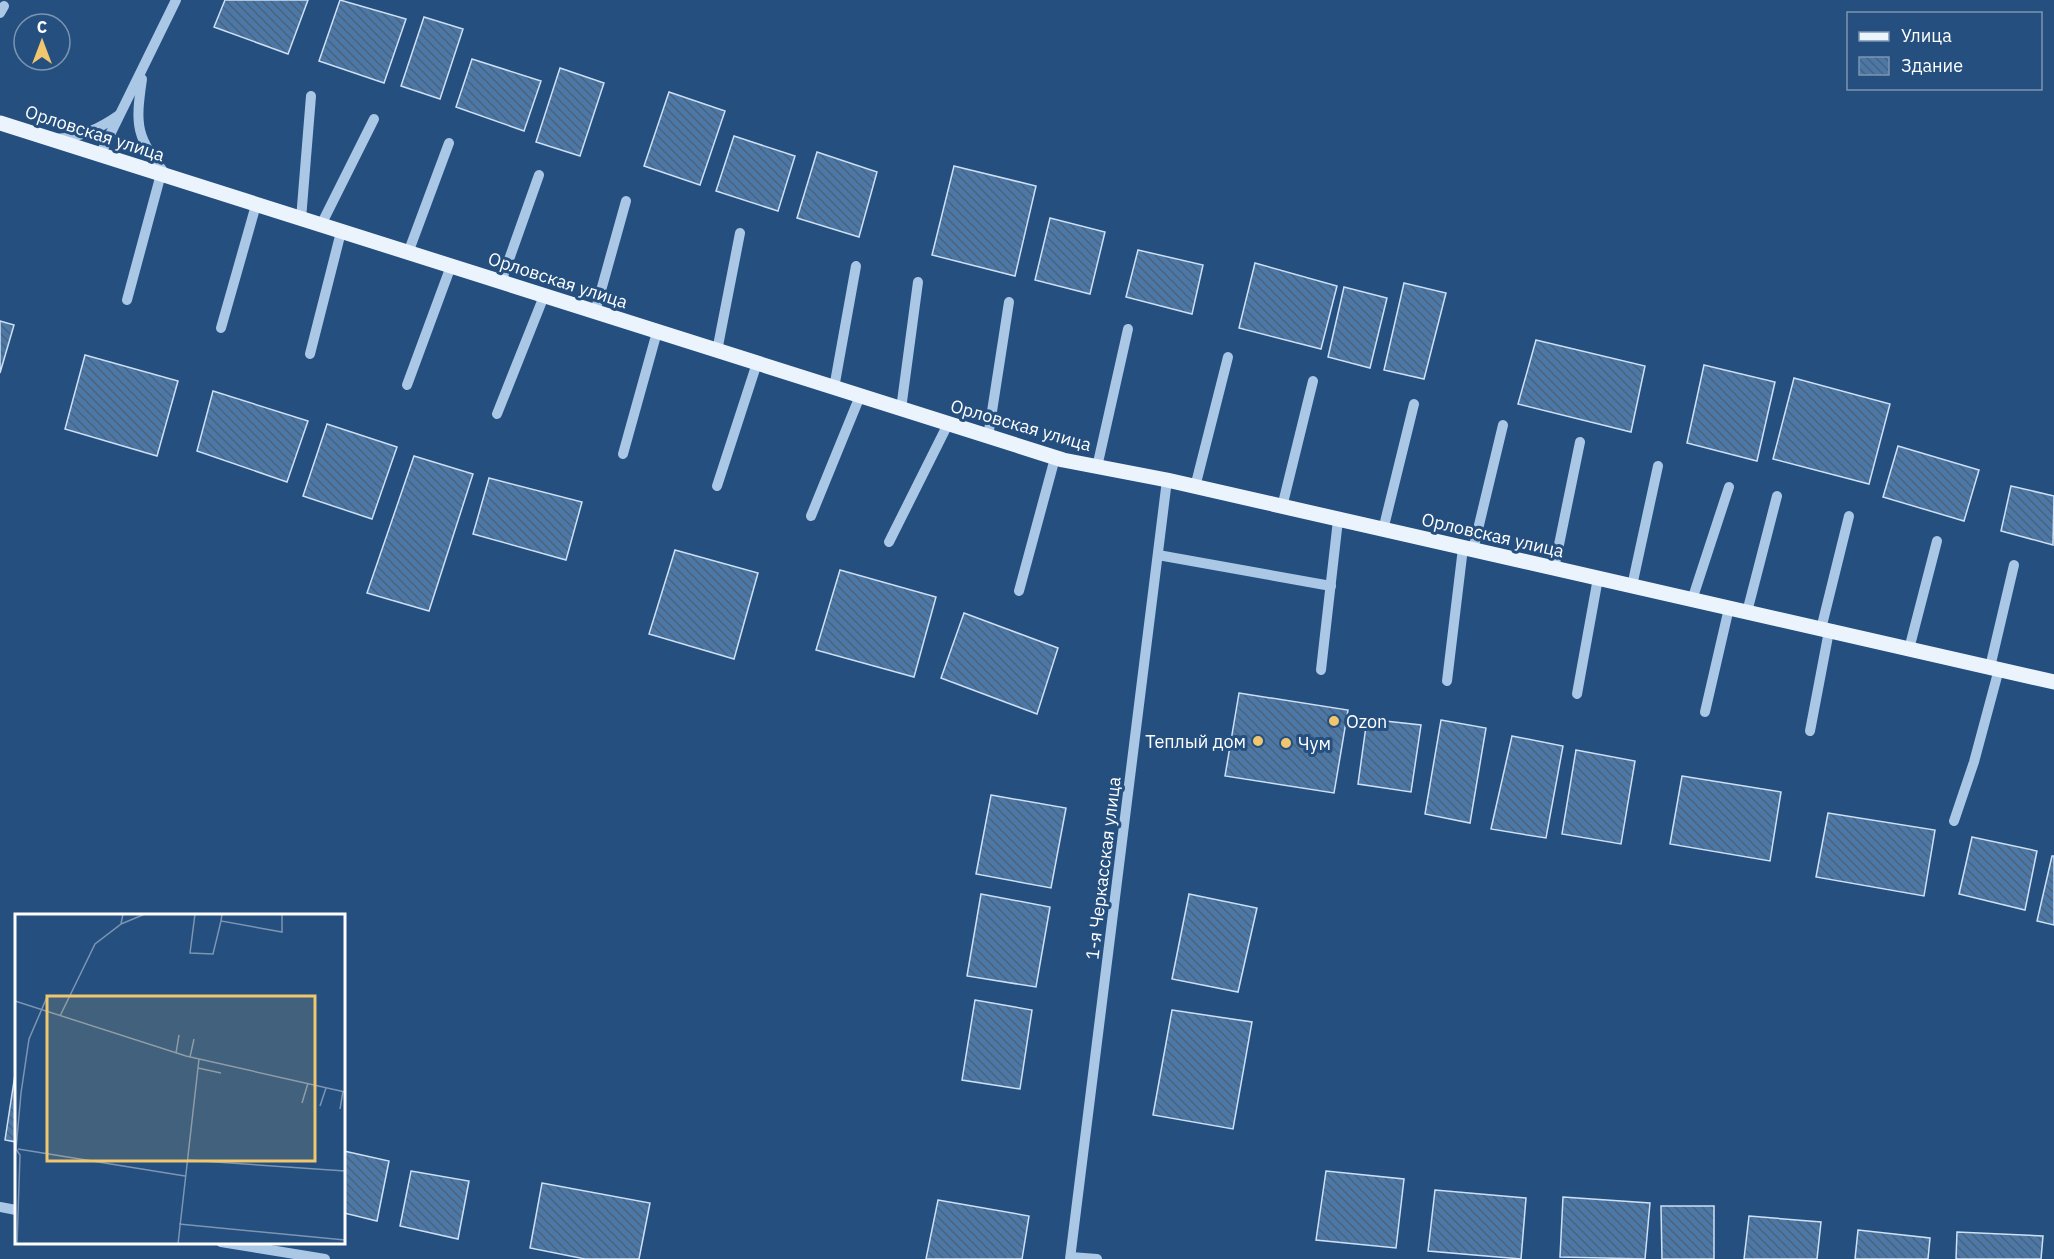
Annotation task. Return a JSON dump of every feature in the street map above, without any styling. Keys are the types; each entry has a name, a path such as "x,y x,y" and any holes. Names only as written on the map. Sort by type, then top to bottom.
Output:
{"main road":[{"name":"Орловская улица","path":"0,123 1055,458 1167,480 2054,682"}],"street":[{"path":"100,155 176,0"},
{"path":"127,300 164,176 139,131 138,120 144,67"},
{"path":"301,219 311,96"},
{"path":"50,140 89,132 121,113"},
{"path":"321,225 374,119"},
{"path":"408,253 449,143"},
{"path":"501,282 538,175"},
{"path":"594,312 626,201"},
{"path":"221,328 256,205"},
{"path":"310,354 341,232"},
{"path":"717,351 740,233"},
{"path":"407,385 451,267"},
{"path":"834,388 856,267"},
{"path":"901,409 918,282"},
{"path":"497,414 544,296"},
{"path":"988,437 1009,302"},
{"path":"1097,467 1128,329"},
{"path":"623,454 657,332"},
{"path":"1195,487 1228,357"},
{"path":"717,486 757,363"},
{"path":"1282,507 1313,381"},
{"path":"811,516 860,396"},
{"path":"1383,530 1414,404"},
{"path":"889,542 948,424"},
{"path":"1447,681 1468,549 1503,425"},
{"path":"1554,569 1580,442"},
{"path":"1018,591 1055,458"},
{"path":"1632,586 1658,466"},
{"name":"1-я Черкасская улица","path":"1071,1258 1167,480"},
{"path":"1692,600 1729,487"},
{"path":"1747,612 1777,496"},
{"path":"1810,731 1825,630 1849,516"},
{"path":"1321,670 1338,520"},
{"path":"1909,649 1937,541"},
{"path":"1158,555 1331,586"},
{"path":"1954,821 1974,762 2014,565"},
{"path":"1577,694 1598,578"},
{"path":"1706,712 1729,608"},
{"path":"0,1208 15,1210"},
{"path":"233,1244 325,1259"},
{"path":"1071,1258 1097,1259"}],"building":[{"path":"225,0 308,0 288,54 214,27"},
{"path":"340,0 406,19 384,83 319,61"},
{"path":"424,17 463,29 440,99 401,86"},
{"path":"472,59 541,81 524,131 456,107"},
{"path":"560,68 604,83 580,156 536,142"},
{"path":"669,92 725,111 700,185 644,166"},
{"path":"734,136 795,156 778,211 716,191"},
{"path":"817,152 877,172 859,237 797,218"},
{"path":"954,166 1036,186 1015,276 932,255"},
{"path":"1050,218 1105,232 1090,294 1035,280"},
{"path":"1138,250 1203,265 1192,314 1126,297"},
{"path":"1255,263 1337,286 1321,349 1239,328"},
{"path":"1404,283 1446,293 1424,379 1384,370"},
{"path":"1344,287 1387,298 1370,368 1328,357"},
{"path":"0,321 14,325 0,373"},
{"path":"1536,340 1645,366 1631,432 1518,404"},
{"path":"85,355 178,381 157,456 65,429"},
{"path":"1704,365 1775,382 1757,461 1687,443"},
{"path":"1794,378 1890,404 1869,484 1773,459"},
{"path":"213,391 308,421 287,482 197,451"},
{"path":"327,424 397,447 372,519 303,496"},
{"path":"1898,446 1979,470 1964,521 1883,497"},
{"path":"414,456 473,474 429,611 367,593"},
{"path":"489,478 582,502 566,560 473,534"},
{"path":"2011,486 2054,496 2053,545 2001,531"},
{"path":"675,550 758,573 734,659 649,634"},
{"path":"840,570 936,597 914,677 816,650"},
{"path":"964,613 1058,648 1037,714 941,678"},
{"name":"Чум","path":"1239,693 1348,710 1334,793 1225,776"},
{"path":"1367,719 1421,725 1411,792 1358,784"},
{"path":"1441,720 1486,728 1470,823 1425,814"},
{"path":"1512,736 1563,746 1546,838 1491,829"},
{"path":"1576,750 1635,761 1621,844 1562,834"},
{"path":"1682,776 1781,792 1770,861 1670,844"},
{"path":"991,795 1066,808 1051,888 976,874"},
{"path":"1828,813 1935,830 1924,896 1816,877"},
{"path":"1972,837 2037,851 2025,910 1959,894"},
{"path":"2052,856 2054,856 2054,925 2037,921"},
{"path":"981,894 1050,907 1036,987 967,976"},
{"path":"1189,894 1257,908 1238,992 1172,979"},
{"path":"975,1000 1032,1010 1020,1089 962,1080"},
{"path":"1172,1010 1252,1022 1233,1129 1153,1115"},
{"path":"15,1075 15,1142 5,1140"},
{"path":"345,1151 389,1161 377,1221 345,1213"},
{"path":"411,1171 469,1181 458,1239 400,1226"},
{"path":"1326,1171 1404,1179 1396,1248 1316,1240"},
{"path":"542,1183 650,1203 639,1259 585,1259 530,1248"},
{"path":"1435,1190 1526,1198 1521,1259 1428,1251"},
{"path":"1563,1197 1650,1203 1645,1259 1560,1257"},
{"path":"938,1200 1029,1216 1022,1259 926,1259"},
{"path":"1661,1206 1714,1206 1714,1259 1662,1259"},
{"path":"1749,1216 1821,1222 1817,1259 1744,1259"},
{"path":"1858,1230 1930,1238 1928,1259 1855,1259"},
{"path":"1957,1232 2043,1236 2041,1259 1956,1259"}],"place":[{"name":"Ozon","path":"1334,721"},
{"name":"Теплый дом","path":"1258,741"},
{"name":"Чум","path":"1286,743"}]}
